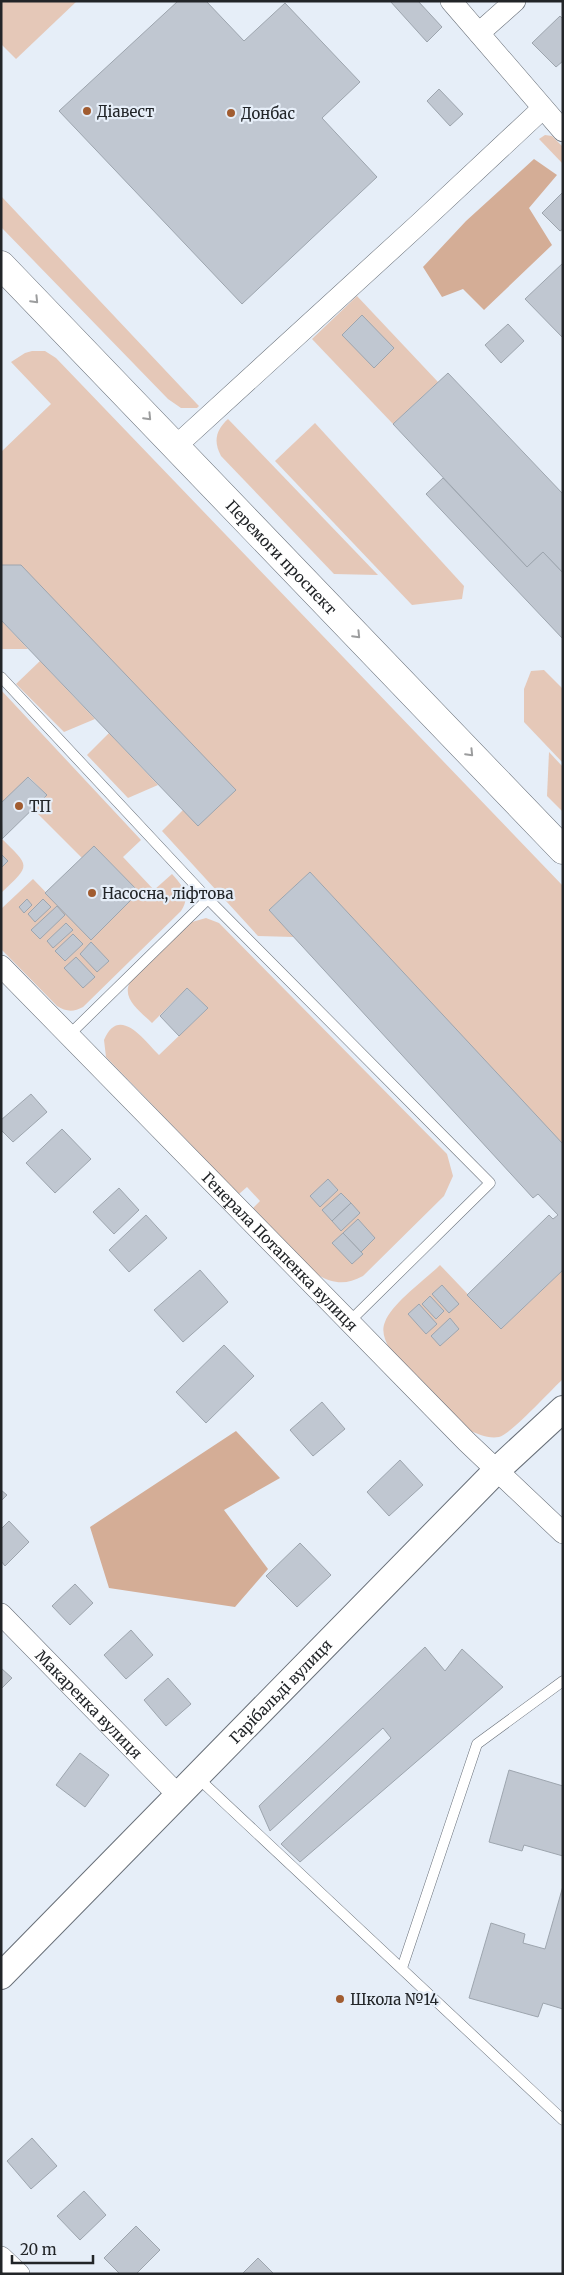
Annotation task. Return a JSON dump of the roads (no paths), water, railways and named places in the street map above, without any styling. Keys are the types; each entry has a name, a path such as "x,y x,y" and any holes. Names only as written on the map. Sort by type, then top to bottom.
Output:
{"main road":[{"name":"Перемоги проспект","path":"1,265 563,850"}],"street":[{"path":"451,1 542,109 563,131"},
{"path":"479,33 515,1"},
{"path":"176,446 542,109"},
{"name":"Генерала Потапенка вулиця","path":"1,966 348,1322 496,1471 563,1533"},
{"name":"Гарібальді вулиця","path":"1,1976 496,1471 563,1409"},
{"name":"Макаренка вулиця","path":"1,1614 178,1795"},
{"path":"1,2257 19,2274"}],"lane":[{"path":"1,677 208,899 490,1183 348,1322"},
{"path":"69,1035 208,899"},
{"path":"402,1968 477,1744 563,1681"},
{"path":"197,1777 563,2120"}],"place":[{"name":"Діавест","path":"87,111"},
{"name":"Донбас","path":"231,113"},
{"name":"ТП","path":"19,806"},
{"name":"Насосна, ліфтова","path":"92,893"},
{"name":"Школа №14","path":"340,1999"}]}
